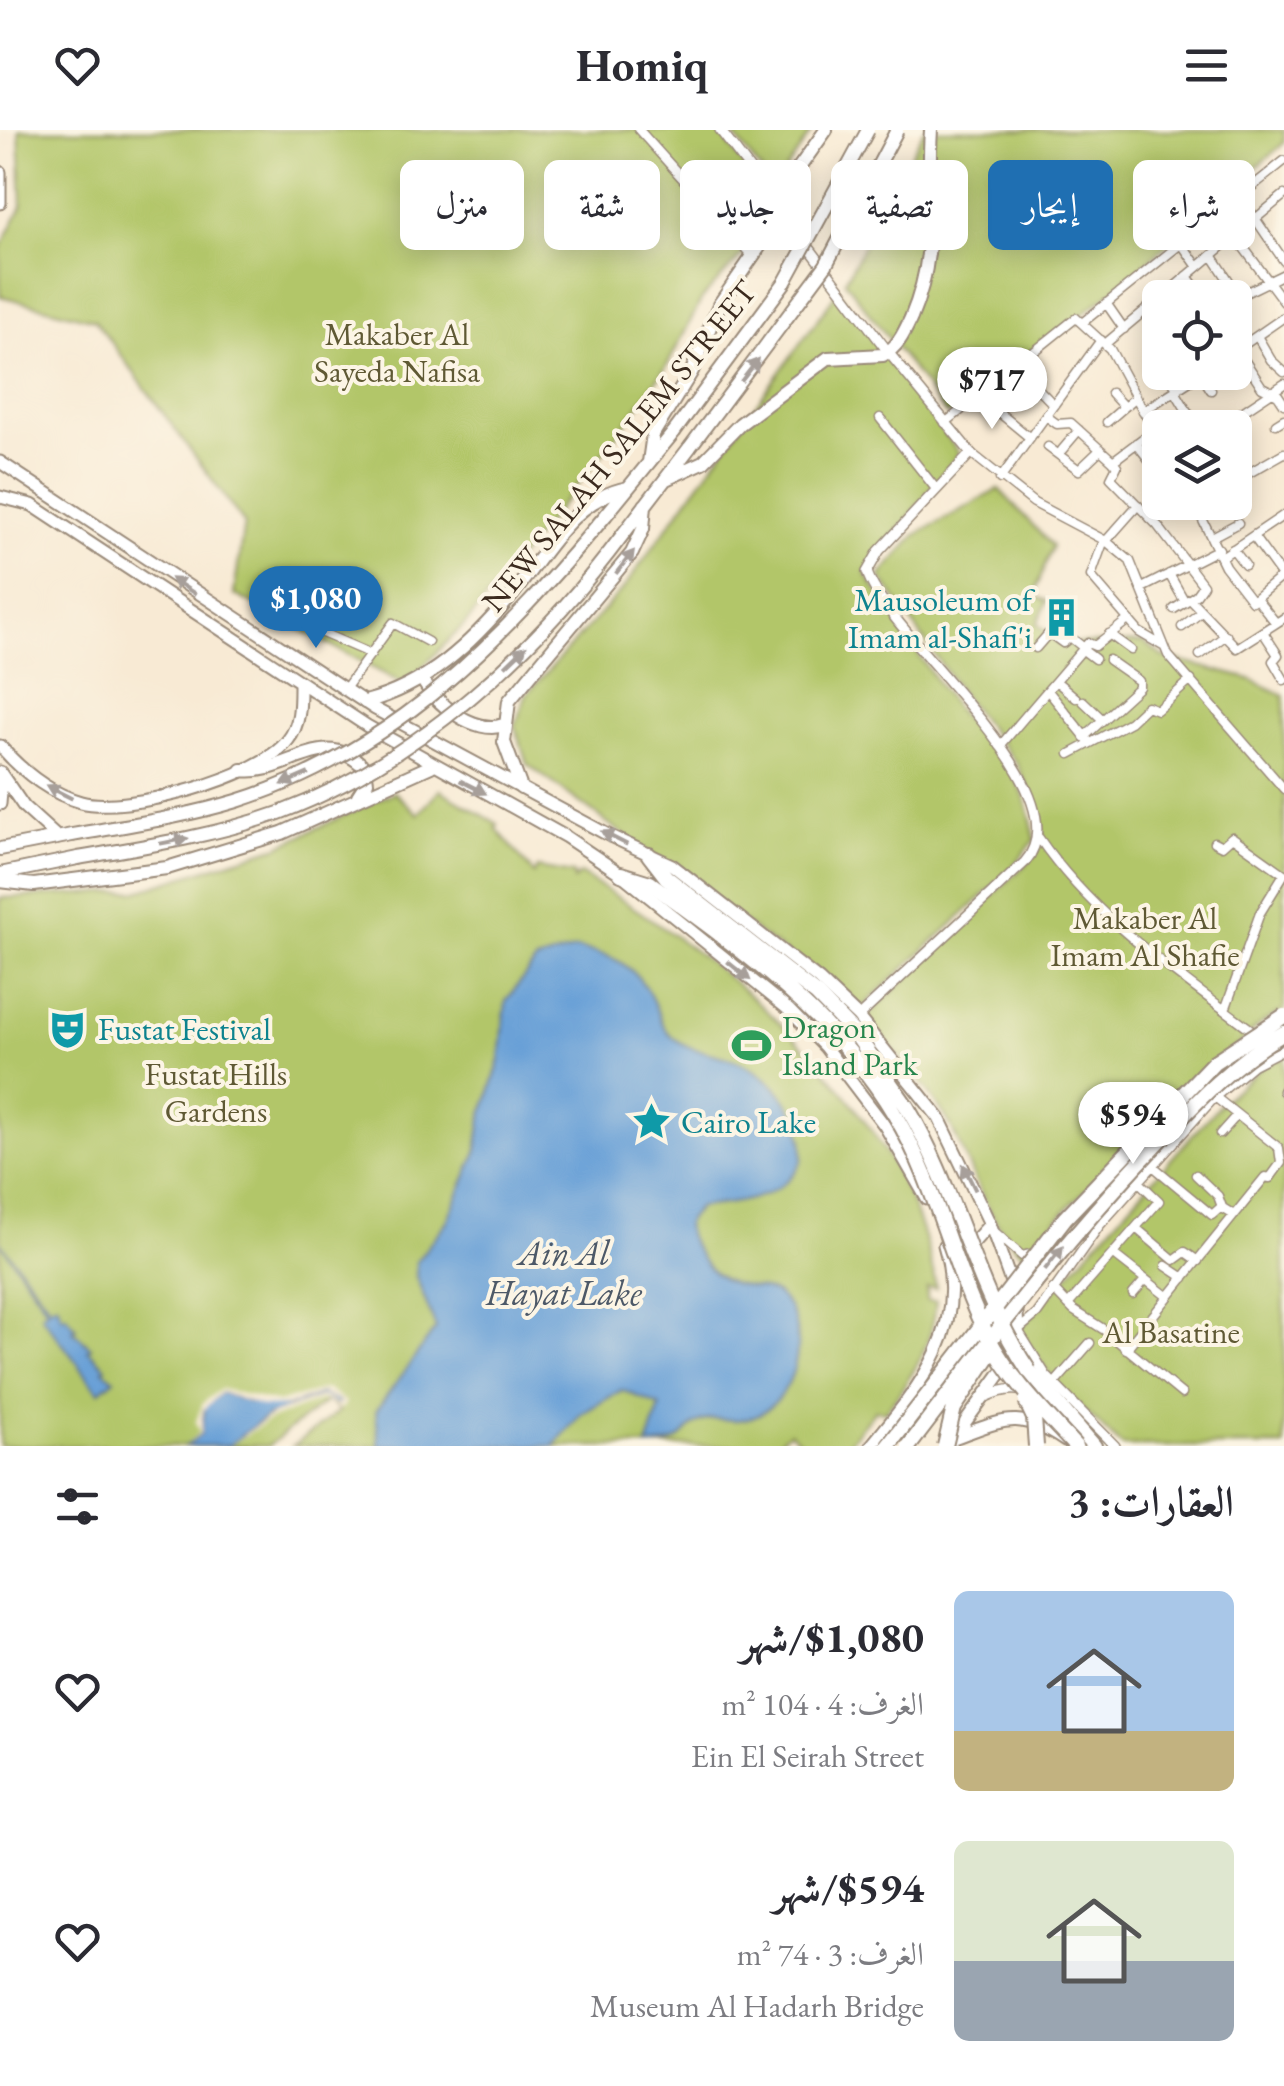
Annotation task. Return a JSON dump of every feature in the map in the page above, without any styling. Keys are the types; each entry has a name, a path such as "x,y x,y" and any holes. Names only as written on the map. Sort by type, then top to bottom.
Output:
{"highway":[{"path":"805,160 826,130"},
{"name":"NEW SALAH SALEM STREET","path":"0,849 236,801 300,777 373,738 478,659 674,432 785,282 868,130"},
{"name":"NEW SALAH SALEM STREET","path":"0,878 255,821 368,770 454,710 558,613 666,479 804,298 849,228 897,130"},
{"path":"666,479 703,462 746,418 788,392 828,358 889,353 913,312 931,250 931,130"},
{"path":"649,462 656,427 692,371 719,305 756,250"},
{"path":"365,702 424,680 496,612 583,507 602,494 628,488"},
{"path":"521,788 503,726 518,686 632,553 643,530 645,506"},
{"path":"424,680 436,699 479,726 503,726"},
{"path":"242,770 263,770 313,750 328,749 365,768 366,786 352,802"},
{"path":"0,878 34,885 153,871 252,843 432,766"},
{"path":"649,854 666,877 817,996 874,1058 932,1151 1004,1332 1044,1390 1094,1446"},
{"path":"621,874 650,883 775,980 810,1009 865,1068 920,1158 979,1318 1034,1418 1036,1446"},
{"path":"888,1446 1031,1259 1092,1190 1214,1062 1284,1014"},
{"path":"909,1446 1090,1214 1207,1090 1238,1063 1284,1034"},
{"path":"949,1443 954,1408 997,1342 1010,1314"},
{"path":"1014,1379 1070,1444"}],"main road":[{"path":"0,172 0,203"},
{"path":"3,466 365,702 521,788 672,864 818,980 858,1017 939,1118 992,1227 1016,1296 1018,1331 1006,1366 949,1443"},
{"path":"0,496 32,505 432,766 566,837 621,874 801,1022 851,1079 900,1149 925,1194 946,1248 953,1296 939,1354 942,1378 952,1392 968,1399 986,1397"},
{"path":"0,746 42,783 94,804 146,800 268,758 290,739 298,719 300,682"},
{"path":"1,775 24,807 65,837"},
{"path":"0,804 1,775"},
{"path":"900,1149 902,1139 917,1123 939,1118"},
{"path":"946,1248 972,1244 992,1227"},
{"path":"871,1446 939,1354"},
{"path":"949,1443 1009,1418 1035,1424 1070,1444"}],"street":[{"path":"639,130 753,257"},
{"path":"720,130 743,160"},
{"path":"1255,184 1280,164 1284,175"},
{"path":"1284,195 1256,219 1284,260"},
{"path":"811,249 971,453 1000,479 1105,541 1130,561 1164,647"},
{"path":"945,424 1172,250"},
{"path":"1186,250 1198,267"},
{"path":"1182,280 1217,250"},
{"path":"1246,250 1284,302"},
{"path":"1212,254 1228,280"},
{"path":"1252,288 1284,274"},
{"path":"1187,276 1190,280"},
{"path":"1106,303 1124,328"},
{"path":"1000,479 1103,342 1142,313"},
{"path":"1252,339 1283,319"},
{"path":"1079,320 1103,342 1142,410"},
{"path":"1257,336 1271,360 1284,372"},
{"path":"1016,366 1054,405"},
{"path":"1252,372 1262,387 1284,404"},
{"path":"1244,410 1284,384"},
{"path":"1145,410 1176,390 1187,410"},
{"path":"1111,394 1124,407"},
{"path":"979,396 1030,438"},
{"path":"1107,422 1136,397"},
{"path":"1224,405 1227,410"},
{"path":"1046,416 1056,424 1069,422 1113,461 1117,466 1111,478 1142,509"},
{"path":"880,418 936,489"},
{"path":"1062,450 1079,430"},
{"path":"1113,461 1142,439"},
{"path":"1136,443 1142,451"},
{"path":"1048,446 1079,470 1100,450"},
{"path":"971,453 878,551 867,572 904,628 1000,746 1027,790 1038,838 1073,886 1282,1052 1253,1065 1215,1098 1139,1182 1052,1289 1037,1314 1018,1331 1054,1384 1116,1446"},
{"path":"1252,472 1283,456"},
{"path":"1138,505 1105,541 1090,576 1128,620 1164,647 1284,789"},
{"path":"1142,588 1188,564 1233,549 1284,515"},
{"path":"1152,520 1203,585 1174,609"},
{"path":"1204,520 1252,601 1283,577 1252,536"},
{"path":"1212,537 1238,523"},
{"path":"1233,549 1245,564"},
{"path":"1169,574 1237,648 1280,620 1256,598"},
{"path":"1182,627 1200,612"},
{"path":"276,613 371,654"},
{"path":"1000,746 1088,643 1094,646 1128,620"},
{"path":"345,690 396,622 428,642"},
{"path":"1263,632 1278,655 1274,661 1284,680"},
{"path":"1036,648 1049,633 1063,642 1070,638 1095,658"},
{"path":"1110,634 1131,650"},
{"path":"1200,655 1226,636"},
{"path":"1070,754 1140,687 1139,682 1109,660"},
{"path":"1087,739 1130,722 1148,705 1157,710 1191,680"},
{"path":"1058,682 1104,720"},
{"path":"1050,692 1087,739"},
{"path":"1214,842 1222,846 1232,837 1284,874 1260,913 1225,1010"},
{"path":"858,1017 1025,862 1038,838"},
{"path":"992,1227 1015,1251 1031,1255 1182,1086 1252,1030 1284,1014"},
{"path":"1126,1349 1234,1215 1282,1164 1280,1148 1215,1098"},
{"path":"1220,1134 1237,1114"},
{"path":"1154,1166 1212,1216 1222,1207"},
{"path":"1196,1175 1218,1196 1222,1207 1234,1215"},
{"path":"1070,1308 1160,1201 1139,1182"},
{"path":"1136,1228 1174,1260 1185,1252 1198,1261"},
{"path":"1113,1254 1168,1297"},
{"path":"1166,1266 1184,1278"},
{"path":"1133,1294 1145,1280"},
{"path":"1052,1289 1070,1308 1182,1394"},
{"path":"1054,1384 1090,1343"},
{"path":"986,1397 1016,1388 1036,1394 1055,1415 1070,1444"}],"green space":[{"name":"Makaber Al Sayeda Nafisa","path":"19,130 718,130 740,160 680,160 680,250 746,250 702,299 667,366 621,430 470,619 405,685 234,594 244,523 95,320 0,296 0,249 22,206"},
{"path":"730,130 813,130 793,160 753,160"},
{"path":"924,130 1284,130 1284,143 1255,168 1255,160 1133,160 1133,250 1161,250 1117,288 947,415 845,281 861,250 968,250 968,160 908,160"},
{"path":"838,291 959,453 865,573 957,710 1016,779 1035,840 1009,872 857,1012 820,978 527,764 515,726 526,695 623,589"},
{"name":"Makaber Al Imam Al Shafie","path":"999,489 1052,546 1034,596 1047,601 1037,624 1060,644 1143,642 1164,657 1250,679 1284,695 1284,1010 1260,1024 1071,1204 1025,1255 989,1210 939,1107 866,1017 1033,857 1042,834 1039,812 1017,764 963,696 880,576 916,535"},
{"name":"Fustat Hills Gardens","path":"440,790 498,824 496,828 534,874 537,868 573,874 574,880 580,874 695,951 751,996 803,1046 850,1101 890,1159 919,1222 936,1288 927,1288 927,1301 936,1301 931,1332 904,1386 886,1411 875,1410 846,1446 805,1446 789,1432 774,1446 293,1446 339,1411 328,1400 268,1446 0,1446 0,898 138,891 279,846 394,792 418,814"},
{"name":"Al Basatine","path":"1284,1057 1284,1446 1122,1446 1060,1388 1018,1331 1222,1102 1263,1066"}],"water":[{"name":"Ain Al Hayat Lake","path":"576,949 622,963 639,978 672,1036 690,1047 749,1067 775,1087 794,1113 800,1128 802,1161 793,1174 758,1197 699,1207 686,1222 696,1250 709,1268 723,1279 764,1289 786,1303 797,1335 795,1366 782,1394 759,1414 740,1420 707,1420 671,1443 661,1445 647,1446 660,1406 622,1390 581,1414 554,1446 379,1446 376,1411 436,1328 416,1277 416,1262 447,1221 477,1152 482,1117 500,1060 506,1001 536,961"},
{"path":"0,1242 50,1307 57,1303 62,1317 66,1315 76,1328 73,1331 91,1347 88,1350 106,1367 103,1370 115,1379 99,1392 41,1315 47,1309"},
{"path":"221,1392 249,1402 287,1406 321,1393 341,1402 337,1405 320,1397 266,1417 228,1446 186,1446 201,1433 205,1406"}],"pier":[{"path":"221,1389 278,1403 326,1389 346,1403 339,1410 329,1400 320,1400 271,1419 228,1446 273,1414 320,1397 329,1398 337,1405 341,1402 321,1393 287,1406 263,1407 221,1392 203,1410 201,1433 184,1446 200,1432 196,1422 203,1403"}],"place":[{"name":"Mausoleum of Imam al-Shafi'i","path":"1062,618"},
{"name":"Fustat Festival","path":"68,1029"},
{"name":"Dragon Island Park","path":"752,1045"},
{"name":"Cairo Lake","path":"651,1122"}]}
